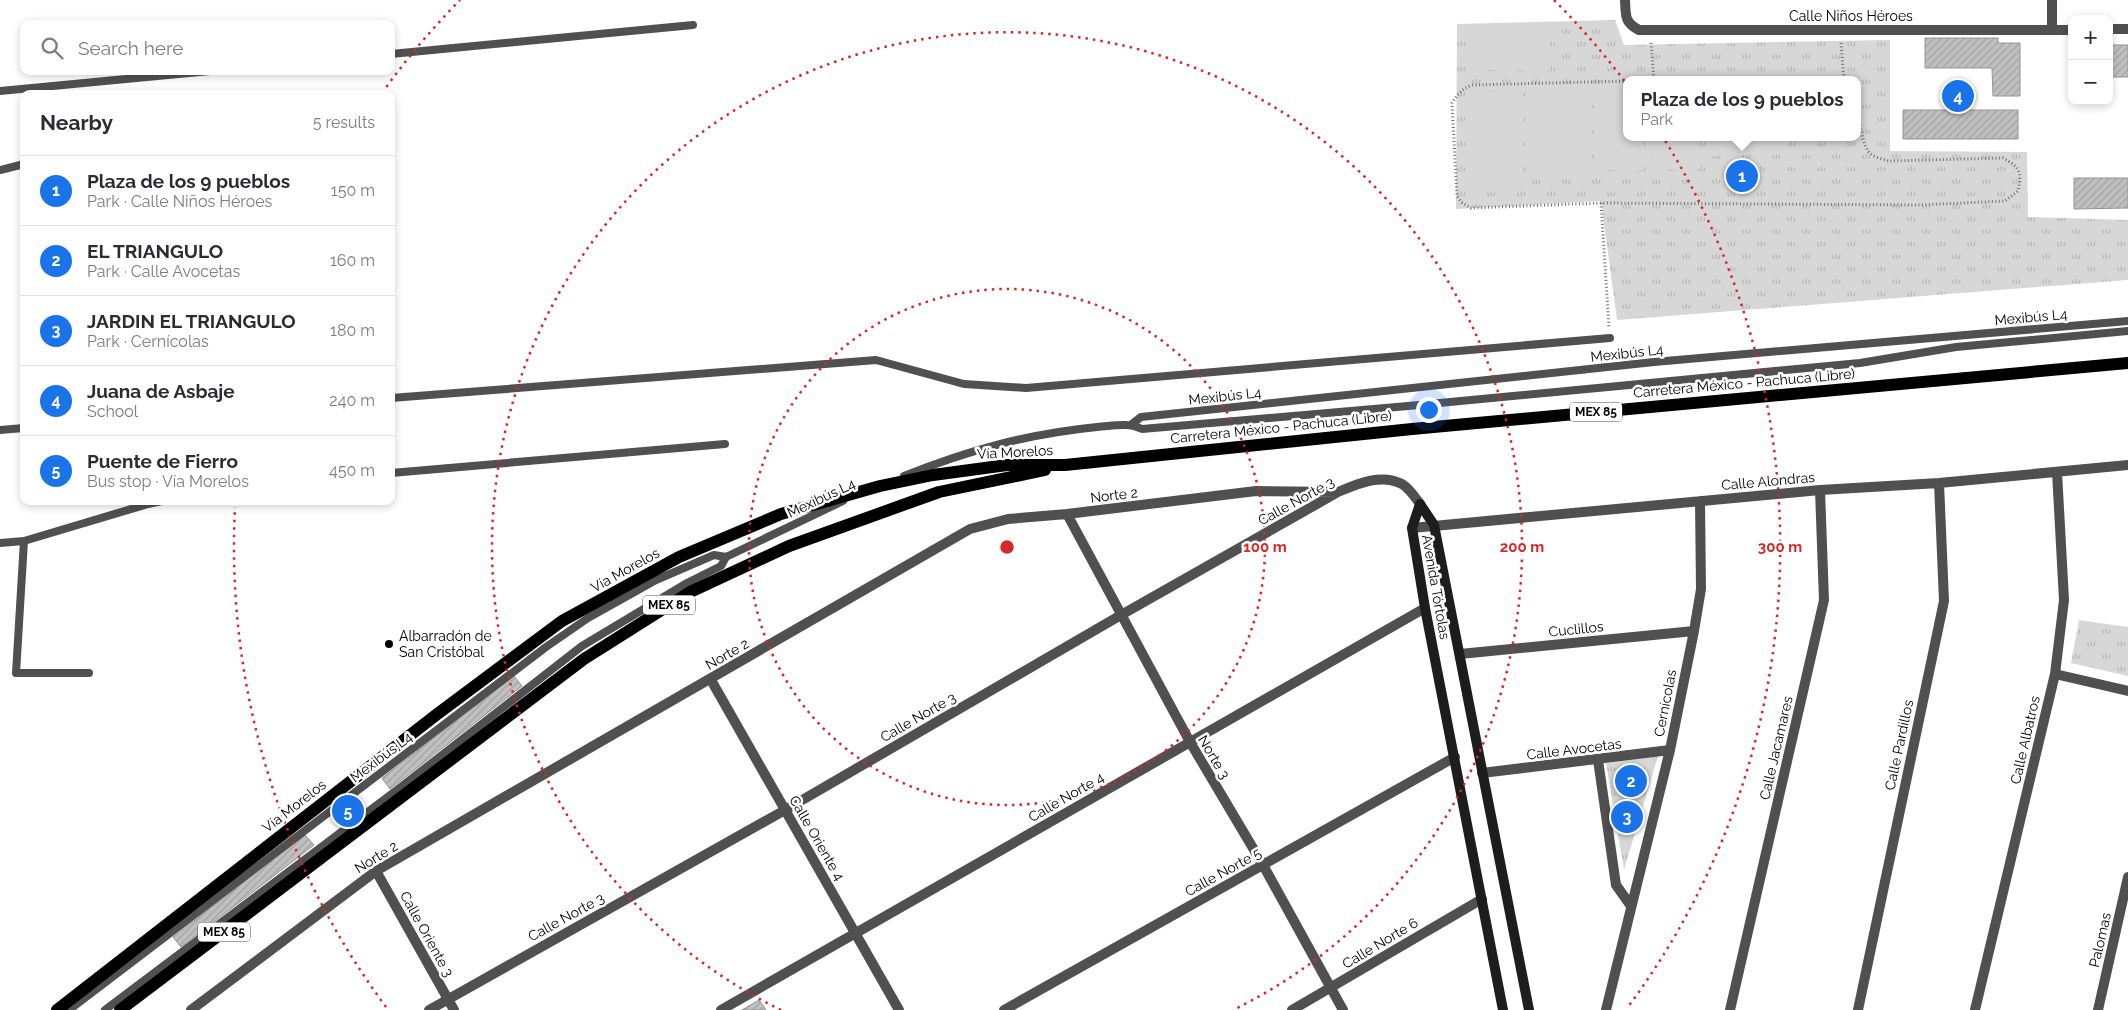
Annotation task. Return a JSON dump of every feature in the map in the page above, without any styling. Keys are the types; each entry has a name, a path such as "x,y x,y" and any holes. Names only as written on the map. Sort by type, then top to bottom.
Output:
{"main road":[{"name":"Carretera México - Pachuca (Libre)","path":"1064,465 1412,429 2128,363"},
{"name":"Vía Morelos","path":"57,1010 428,721 562,621 679,557 781,514 880,486 933,475 1007,465 1064,465"},
{"name":"Vía Morelos","path":"120,1010 584,659 690,592 789,546 939,492 1064,465"}],"street":[{"name":"Calle Niños Héroes","path":"1625,0 1626,18 1631,26 1639,30 2068,30"},
{"path":"2052,0 2052,30"},
{"path":"2113,29 2128,29"},
{"name":"Calle Alondras","path":"1412,528 1820,490 1940,483 2128,465"},
{"name":"Calle Albatros","path":"1975,1010 2055,674 2064,600 2057,472"},
{"name":"Calle Norte 3","path":"429,1010 785,810 1121,615 1338,492 1358,484 1381,479 1402,484 1420,504"},
{"name":"Calle Pardillos","path":"1858,1010 1944,601 1940,483"},
{"name":"Calle Jacamares","path":"1730,1010 1824,600 1820,490"},
{"name":"Norte 2","path":"191,1010 376,871 711,680 970,529 1008,519 1068,514 1256,491 1338,492"},
{"name":"Cernícolas","path":"1606,1010 1630,906 1670,750 1694,630 1701,589 1700,501"},
{"name":"Avenida Tórtolas","path":"1420,504 1434,525 1529,1010"},
{"name":"Avenida Tórtolas","path":"1420,504 1412,528 1425,608 1504,1010"},
{"name":"Norte 3","path":"1068,514 1190,742 1263,865 1343,1010"},
{"name":"Calle Norte 4","path":"721,1010 1425,608"},
{"name":"Cuclillos","path":"1460,654 1694,630"},
{"path":"2055,674 2128,691"},
{"name":"Calle Oriente 4","path":"711,680 899,1010"},
{"name":"Calle Avocetas","path":"1482,773 1670,750"},
{"name":"Calle Norte 5","path":"1004,1010 1455,757"},
{"path":"1598,760 1616,885 1630,906"},
{"name":"Calle Oriente 3","path":"376,871 454,1010"},
{"name":"Palomas","path":"2098,1010 2128,877"},
{"name":"Calle Norte 6","path":"1292,1010 1482,899"}],"lane":[{"path":"395,54 693,25"},
{"path":"0,91 168,75"},
{"path":"0,170 20,165"},
{"name":"Mexibús L4","path":"69,1010 546,647 588,618 656,580 714,555 726,557 850,498 979,448 1037,435 1132,424 1141,417 1654,362 2128,320"},
{"name":"Mexibús L4","path":"1132,424 1142,429 1418,406 1860,363 1956,347 2128,331"},
{"path":"395,398 876,360 964,384 1026,388 1610,338"},
{"path":"0,430 20,428"},
{"path":"395,473 726,444"},
{"path":"0,543 24,541 145,505"},
{"path":"24,541 16,673 89,673"},
{"name":"Mexibús L4","path":"104,1010 397,790 582,646 687,583 721,566 726,557"}],"path":[{"path":"1650,30 1655,76"},
{"path":"1840,30 1844,76"},
{"path":"1623,80 1472,85 1459,92 1452,103 1457,196 1460,202 1471,208 1601,203 1920,205 2005,201 2018,191 2021,177 2017,166 2003,158 1889,161 1878,158 1868,152 1861,121"},
{"path":"1601,203 1610,338"}],"green space":[{"path":"1615,20 1624,45 1890,40 1890,151 2027,152 2028,217 2128,220 2128,280 1617,320 1601,201 1456,209 1457,24"},
{"path":"1467,27 1550,27 1550,70 1467,70"},
{"path":"1532,87 1587,88 1587,171 1531,171"},
{"path":"1594,87 1623,87 1623,141 1644,141 1644,170 1594,170"},
{"path":"1466,92 1522,92 1522,184 1467,184"},
{"path":"1652,141 1698,141 1699,169 1653,170"},
{"path":"1709,141 1788,141 1788,154 1710,156"},
{"path":"2079,620 2128,627 2128,676 2071,663"},
{"path":"1658,756 1624,870 1606,763"}],"building":[{"path":"1925,38 1998,38 1998,43 2020,43 2020,96 1993,96 1992,68 1925,68"},
{"path":"2113,45 2128,45 2128,77 2113,77"},
{"path":"1903,110 2018,110 2018,139 1903,139"},
{"path":"2074,178 2128,178 2128,208 2074,209"},
{"path":"514,676 522,686 390,789 382,778"},
{"path":"305,835 314,845 181,947 173,937"},
{"path":"759,1000 766,1010 742,1010"}],"place":[{"name":"Juana de Asbaje","path":"1958,96"},
{"name":"Plaza de los 9 pueblos","path":"1742,176"},
{"name":"Albarradón de San Cristóbal","path":"389,644"},
{"name":"EL TRIANGULO","path":"1631,781"},
{"name":"Puente de Fierro","path":"348,811"},
{"name":"JARDIN EL TRIANGULO","path":"1627,817"}]}
